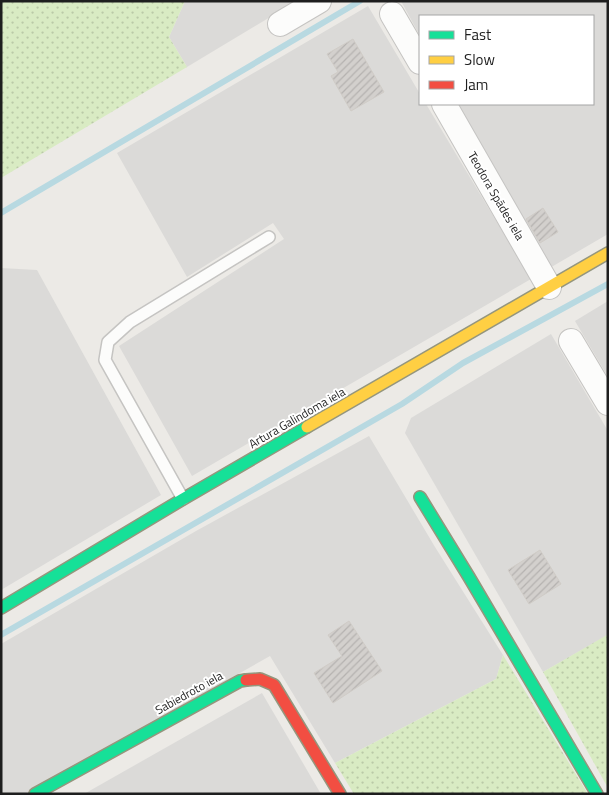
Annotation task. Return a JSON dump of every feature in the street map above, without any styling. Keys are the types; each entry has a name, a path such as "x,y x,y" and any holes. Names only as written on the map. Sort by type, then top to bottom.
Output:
{"street":[{"path":"280,24 319,1"},
{"path":"392,14 419,60"},
{"name":"Teodora Spādes iela","path":"445,105 549,287"},
{"name":"Artura Galindoma iela","path":"1,608 608,253"},
{"path":"571,341 608,403"},
{"path":"420,497 597,794"},
{"name":"Sabiedroto iela","path":"35,794 240,681 260,679 274,685 340,794"}],"lane":[{"path":"183,500 105,360 108,342 130,322 269,238"}],"shaded area":[{"path":"185,1 297,1 187,67 169,37"},
{"path":"401,1 608,1 608,234 548,269 458,105 594,105 594,15 419,15 419,34"},
{"path":"368,6 419,92 419,105 427,105 531,279 192,476 119,346 284,239 273,223 187,277 117,153"},
{"path":"1,268 37,270 161,495 1,590"},
{"path":"608,301 608,377 575,321"},
{"path":"551,334 608,431 608,635 543,672 405,433 411,418"},
{"path":"369,436 435,547 503,655 496,679 335,763 270,656 25,794 1,794 1,644 196,531"},
{"path":"262,693 321,794 84,794"}],"green space":[{"path":"1,1 185,1 169,37 187,67 1,178"},
{"path":"608,635 608,788 543,672"},
{"path":"503,655 588,794 354,794 335,763 496,679"}],"building":[{"path":"353,39 384,92 351,111 331,76 338,72 327,54"},
{"path":"543,208 558,232 540,243 526,219"},
{"path":"540,550 561,584 529,604 508,570"},
{"path":"349,621 382,671 333,703 314,673 342,656 328,635"}],"waterway":[{"path":"1,213 360,1"},
{"path":"1,635 402,404 463,363 608,284"}],"traffic: fast":[{"path":"1,608 307,427"},
{"path":"420,497 597,794"},
{"path":"35,794 240,681 246,680"}],"traffic: slow":[{"path":"307,427 608,253"}],"traffic: jam":[{"path":"246,680 260,679 274,685 340,794"}]}
